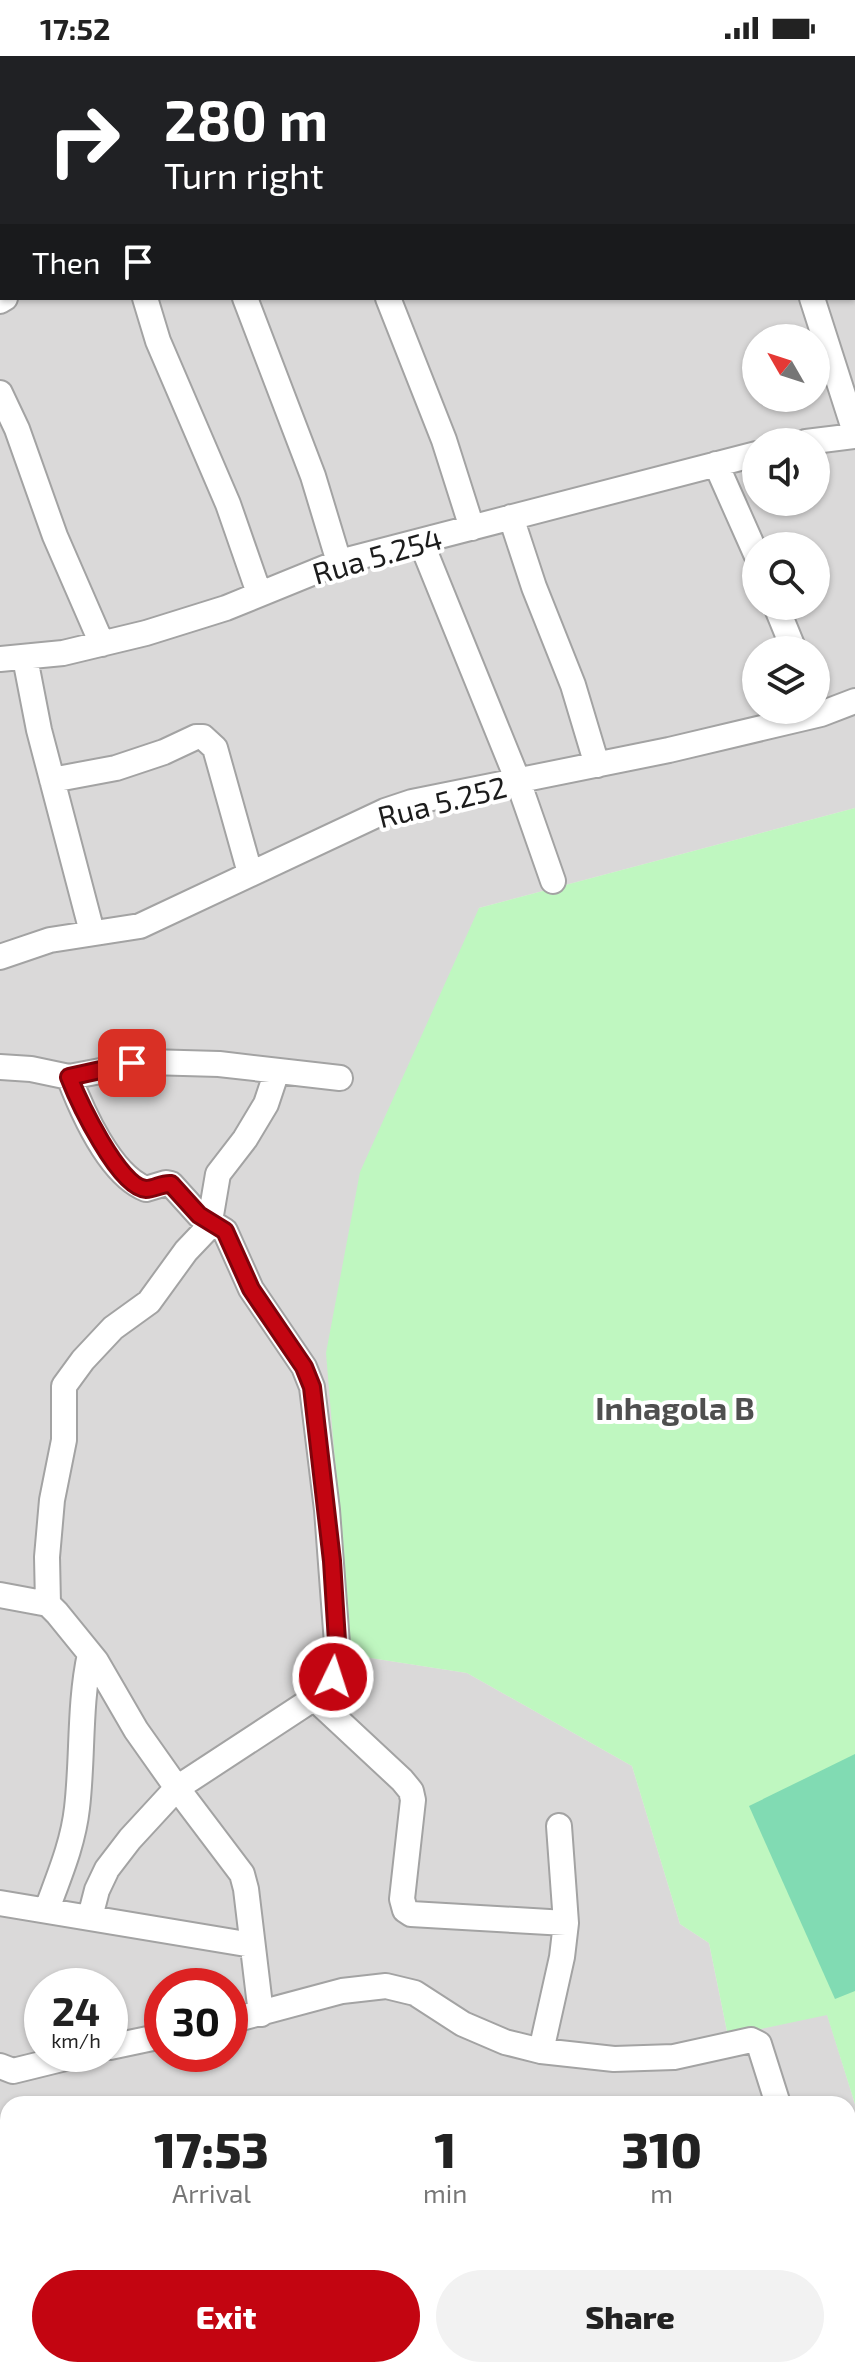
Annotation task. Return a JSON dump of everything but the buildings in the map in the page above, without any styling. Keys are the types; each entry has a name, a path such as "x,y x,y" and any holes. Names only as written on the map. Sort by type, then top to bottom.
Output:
{"street":[{"path":"146,300 158,341 228,504 259,593"},
{"path":"246,300 313,476 339,562"},
{"path":"389,300 444,440 472,528"},
{"path":"813,300 855,434 830,438"},
{"path":"0,393 17,429 55,536 102,644"},
{"name":"Rua 5.254","path":"8,655 63,653 193,620 339,562 742,458"},
{"path":"716,464 746,532"},
{"path":"511,517 534,587 573,685 597,765"},
{"path":"421,542 518,781 553,881"},
{"path":"8,655 52,780 92,932"},
{"name":"Rua 5.252","path":"830,706 855,701"},
{"name":"Rua 5.252","path":"0,957 33,944 140,926 385,811 412,802 669,750 761,724"},
{"path":"52,780 116,768 203,737 215,748 250,873"},
{"path":"0,1067 31,1069 69,1077 148,1062 219,1064 340,1078"},
{"path":"261,2014 242,1874 136,1730 90,1654 48,1604 47,1557 52,1500 64,1440 64,1386 113,1328 149,1302 210,1221 218,1174 245,1139 266,1104 277,1071"},
{"path":"69,1077 117,1167 146,1189 171,1184 199,1215 225,1231 251,1289 304,1367 312,1387 327,1510 338,1657 333,1677 325,1691 177,1788 107,1869 97,1890 90,1917"},
{"path":"0,1595 48,1604"},
{"path":"47,1909 71,1841 77,1809 83,1703 90,1654"},
{"path":"314,1698 411,1791 413,1800 402,1899 405,1910 411,1914 566,1923"},
{"path":"541,2051 562,1957 566,1923 559,1826"},
{"path":"0,1903 252,1945"},
{"path":"248,2017 342,1991 386,1986 415,1993 463,2024 505,2042 541,2051 614,2059 674,2057 751,2040 759,2044 775,2096"},
{"path":"4,2074 24,2069"}],"shaded area":[{"path":"0,300 855,300 855,808 479,908 351,1655 467,1673 632,1766 680,1924 709,1943 728,2036 827,2014 853,2096 0,2096"}],"green space":[{"path":"855,808 855,2096 827,2015 728,2036 709,1943 680,1924 632,1766 467,1673 351,1655 326,1353 360,1172 479,908"},
{"path":"855,1754 855,1991 835,1999 749,1806"}],"district":[{"name":"Inhagola B","path":"675,1407"}],"route":[{"path":"132,1063 69,1077 104,1147 129,1179 146,1189 171,1184 199,1215 221,1226 251,1289 304,1367 312,1387 332,1561 338,1657 333,1677"}]}
